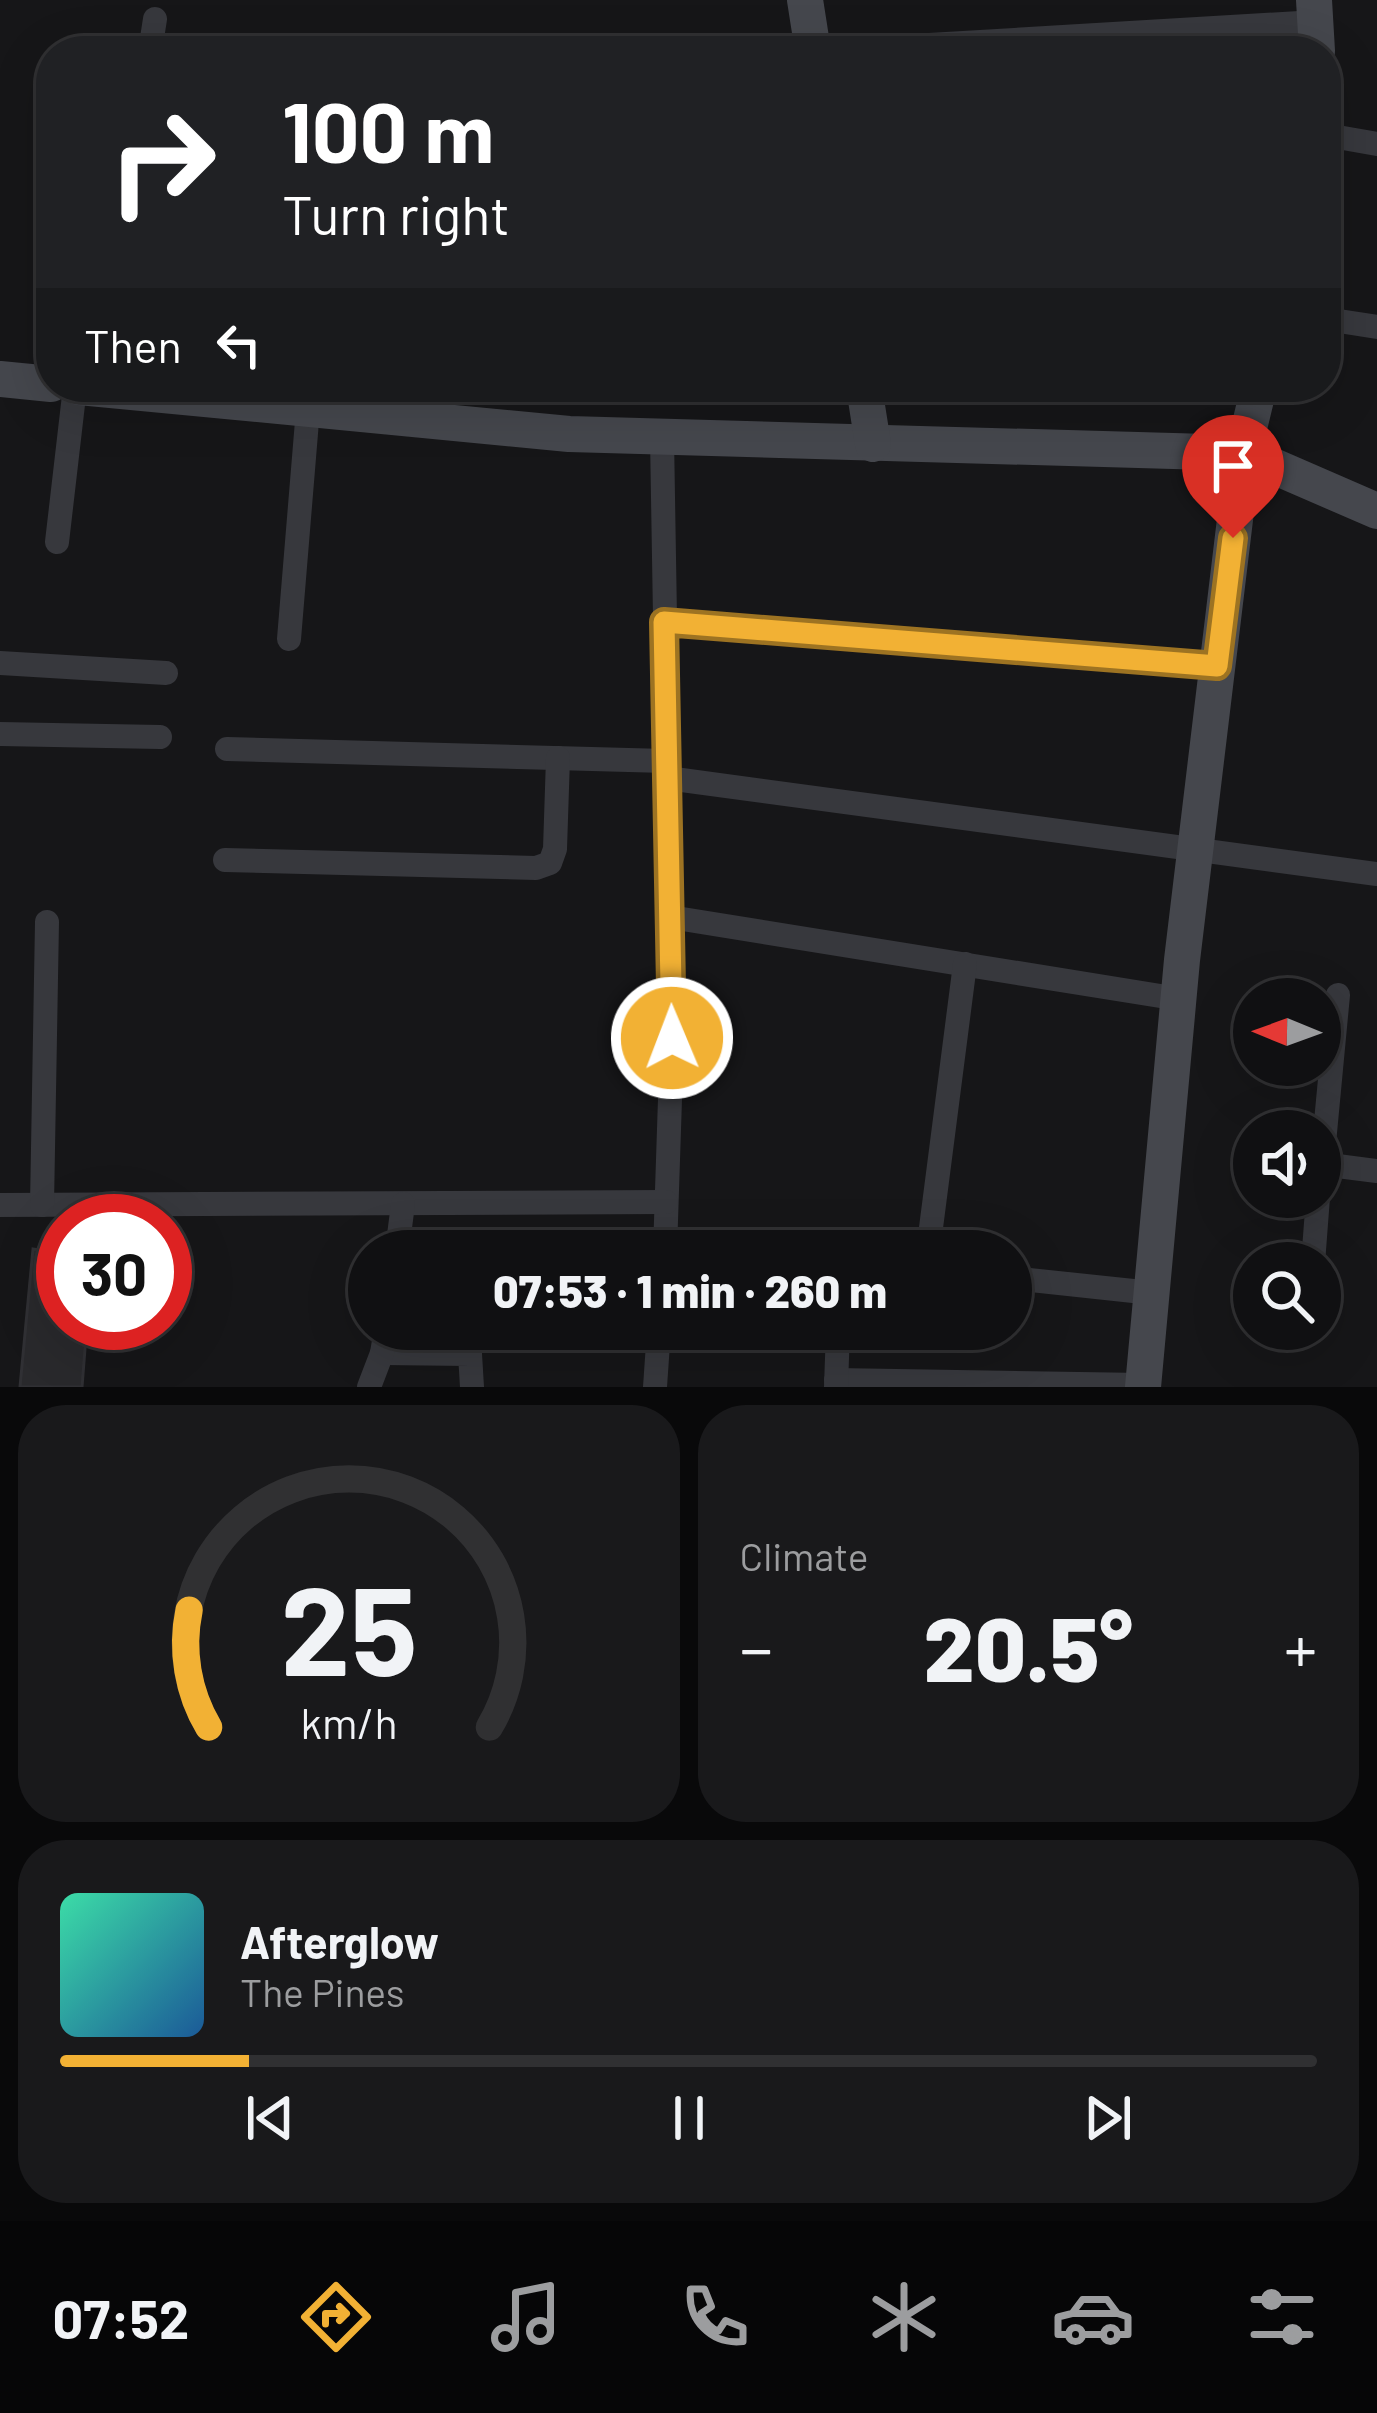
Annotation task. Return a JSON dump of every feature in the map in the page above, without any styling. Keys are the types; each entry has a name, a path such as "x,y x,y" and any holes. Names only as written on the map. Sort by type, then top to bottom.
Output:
{"street":[{"path":"806,0 811,36"},
{"path":"152,36 154,20"},
{"path":"1099,36 1316,24"},
{"path":"1341,138 1377,144"},
{"path":"1341,321 1377,326"},
{"path":"0,379 36,383"},
{"path":"57,542 86,402"},
{"path":"255,402 569,434 1243,453 1377,511"},
{"path":"866,402 873,444"},
{"path":"837,1350 836,1383 1143,1386 1195,852 1243,453 1255,402"},
{"path":"289,638 308,409"},
{"path":"662,437 672,1038 665,1230"},
{"path":"664,622 1217,666"},
{"path":"0,663 166,674"},
{"path":"0,734 160,737"},
{"path":"227,748 557,758 667,769 1195,852 1377,874"},
{"path":"225,860 536,868 550,863 555,849 557,758"},
{"path":"670,917 1179,999"},
{"path":"42,1194 47,922"},
{"path":"931,1230 965,964"},
{"path":"1341,1172 1377,1171"},
{"path":"192,1205 666,1202"},
{"path":"400,1230 403,1204"},
{"path":"0,1205 36,1205"},
{"path":"1032,1280 1152,1293"},
{"path":"369,1387 381,1350"},
{"path":"444,1350 470,1354 472,1387"},
{"path":"655,1387 658,1350"}],"building":[{"path":"33,1249 36,1350 85,1350 82,1387 20,1387"}],"route":[{"path":"672,1038 664,622 1217,666 1233,538"}]}
